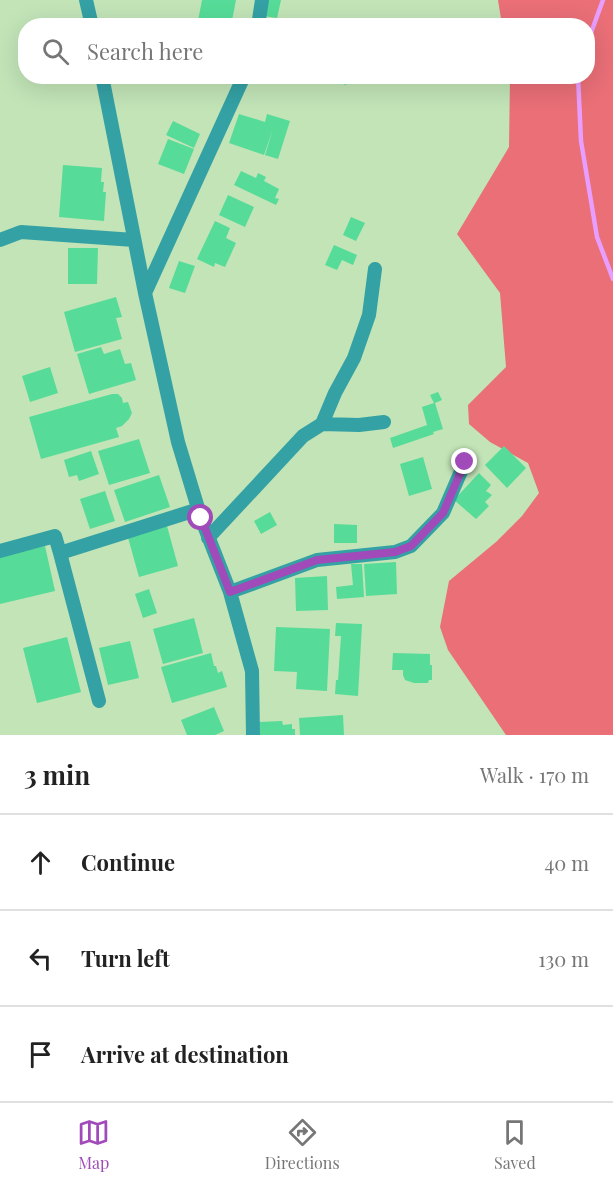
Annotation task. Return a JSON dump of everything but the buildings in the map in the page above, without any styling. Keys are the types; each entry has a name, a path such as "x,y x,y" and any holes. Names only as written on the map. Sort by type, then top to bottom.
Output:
{"street":[{"path":"86,0 90,18"},
{"path":"259,18 262,0"},
{"path":"104,84 145,293 176,432 208,538 230,592 252,671 253,735"},
{"path":"145,293 240,84"},
{"path":"0,240 21,232 134,240"},
{"path":"322,424 335,393 354,358 369,315 375,269"},
{"path":"208,538 303,436 322,424 384,422"},
{"path":"230,592 317,560 395,552 411,546 443,513 465,462"},
{"path":"60,553 199,509"},
{"path":"0,551 55,536 99,701"}],"shaded area":[{"path":"498,0 613,0 613,735 506,735 448,650 440,627 449,581 496,542 522,516 539,493 528,463 490,442 469,424 468,405 506,367 500,293 457,234 509,147 510,84 595,84 595,18 501,18"}],"waterway":[{"path":"595,22 603,0"},
{"path":"578,84 581,141 597,237 613,279"}],"route":[{"path":"201,518 230,592 317,560 395,552 411,546 443,513 465,462"}]}
